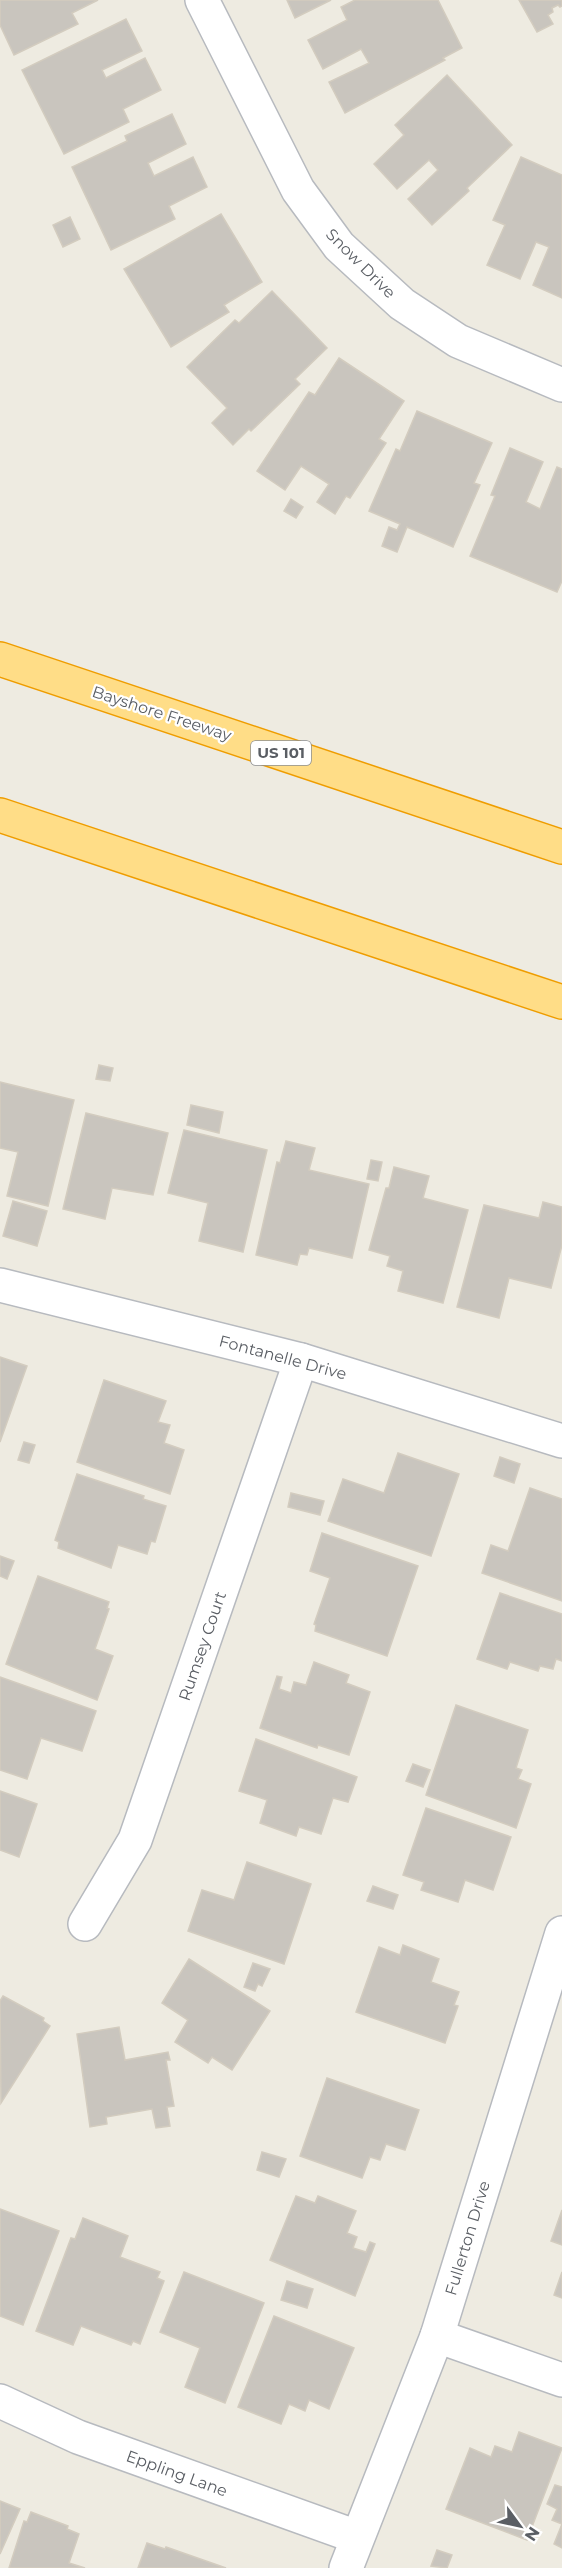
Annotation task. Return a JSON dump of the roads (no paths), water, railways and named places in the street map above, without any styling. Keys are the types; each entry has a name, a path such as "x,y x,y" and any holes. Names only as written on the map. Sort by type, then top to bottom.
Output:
{"highway":[{"name":"Bayshore Freeway","path":"0,659 562,846"},
{"path":"0,815 562,1002"}],"street":[{"name":"Snow Drive","path":"202,0 298,190 339,246 402,304 458,341 562,385"},
{"name":"Fontanelle Drive","path":"0,1285 300,1360 562,1441"},
{"name":"Rumsey Court","path":"85,1924 135,1840 300,1360"},
{"name":"Fullerton Drive","path":"346,2568 437,2336 562,1933"},
{"path":"437,2336 562,2380"},
{"name":"Eppling Lane","path":"0,2401 78,2438 357,2537"}]}
